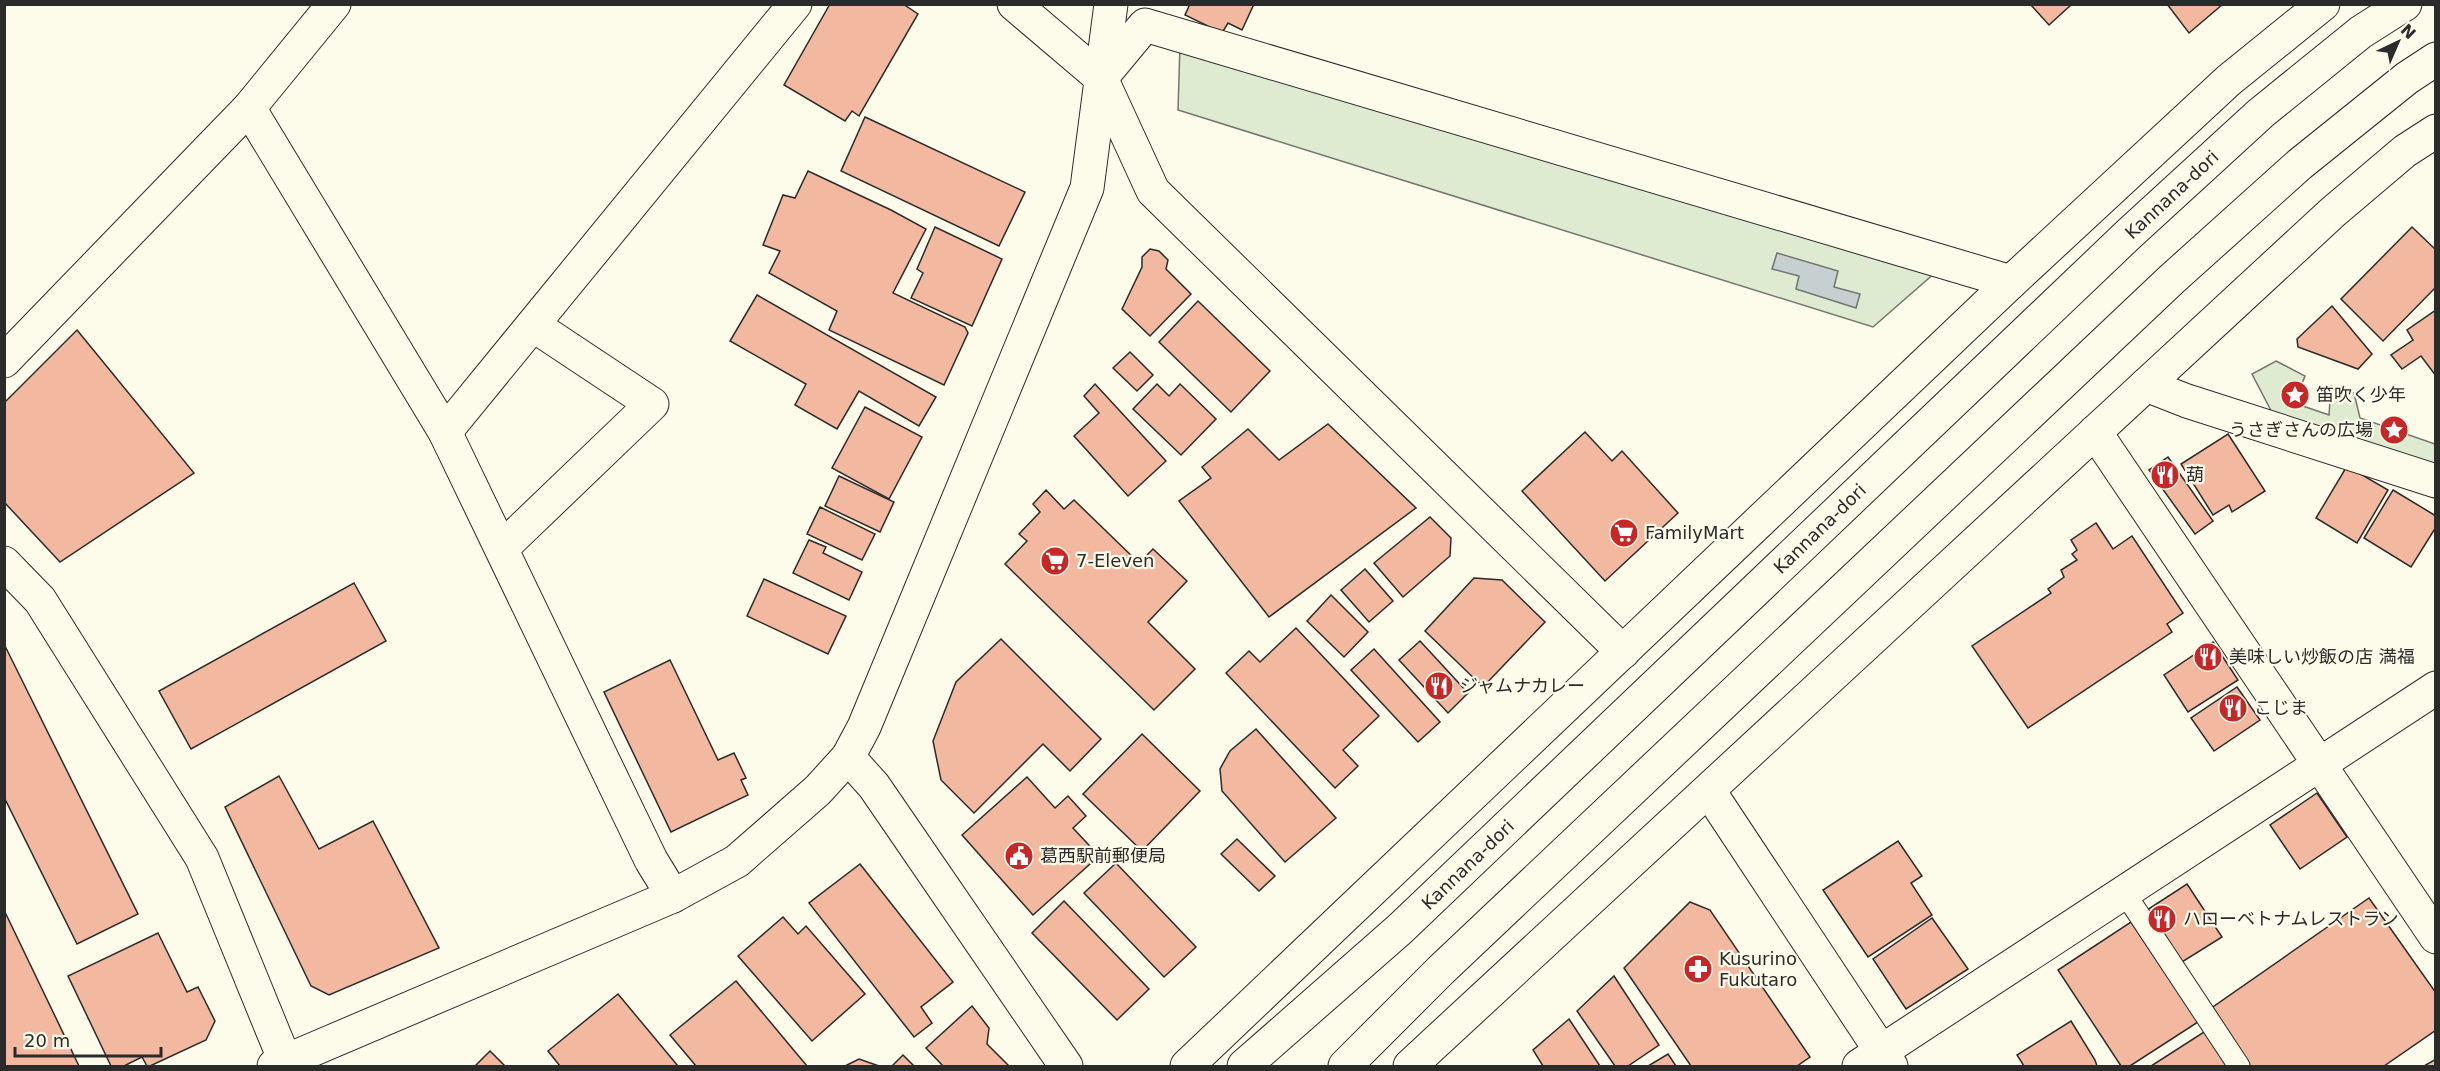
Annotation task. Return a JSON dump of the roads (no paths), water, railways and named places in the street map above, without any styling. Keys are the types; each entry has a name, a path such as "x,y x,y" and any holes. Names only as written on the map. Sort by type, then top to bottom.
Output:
{"street":[{"path":"4,360 249,108 334,4"},
{"path":"445,432 795,4"},
{"path":"1014,4 1101,78 1153,191 1623,652"},
{"path":"4,563 40,600 202,858 282,1065 673,896 737,861 818,790 848,757 864,727 1087,188 1111,4"},
{"path":"1186,1066 2010,282 2229,80 2324,4"},
{"name":"Kannana-dori","path":"1244,1066 1400,929 2121,241 2235,137 2361,32 2405,4"},
{"path":"1101,78 1145,25 2010,282"},
{"path":"1345,1066 1441,970 2172,279 2300,164 2407,78 2436,59"},
{"path":"249,108 445,432 651,860 673,896"},
{"path":"1410,1066 2333,212 2405,151 2436,131"},
{"path":"502,548 652,404 533,325"},
{"path":"2146,385 2187,401 2436,481"},
{"path":"2095,432 2436,937"},
{"path":"1709,791 1877,1062 2124,892 2436,688"},
{"path":"848,757 874,786 1066,1066"}],"lane":[{"path":"2124,892 2239,1066"}],"place":[{"name":"笛吹く少年","path":"2295,395"},
{"name":"うさぎさんの広場","path":"2394,430"},
{"name":"葫","path":"2165,475"},
{"name":"FamilyMart","path":"1624,533"},
{"name":"7-Eleven","path":"1055,561"},
{"name":"美味しい炒飯の店 満福","path":"2208,657"},
{"name":"ジャムナカレー","path":"1439,686"},
{"name":"こじま","path":"2233,708"},
{"name":"葛西駅前郵便局","path":"1019,856"},
{"name":"ハローベトナムレストラン","path":"2162,919"},
{"name":"Kusurino Fukutaro","path":"1698,969"}]}
